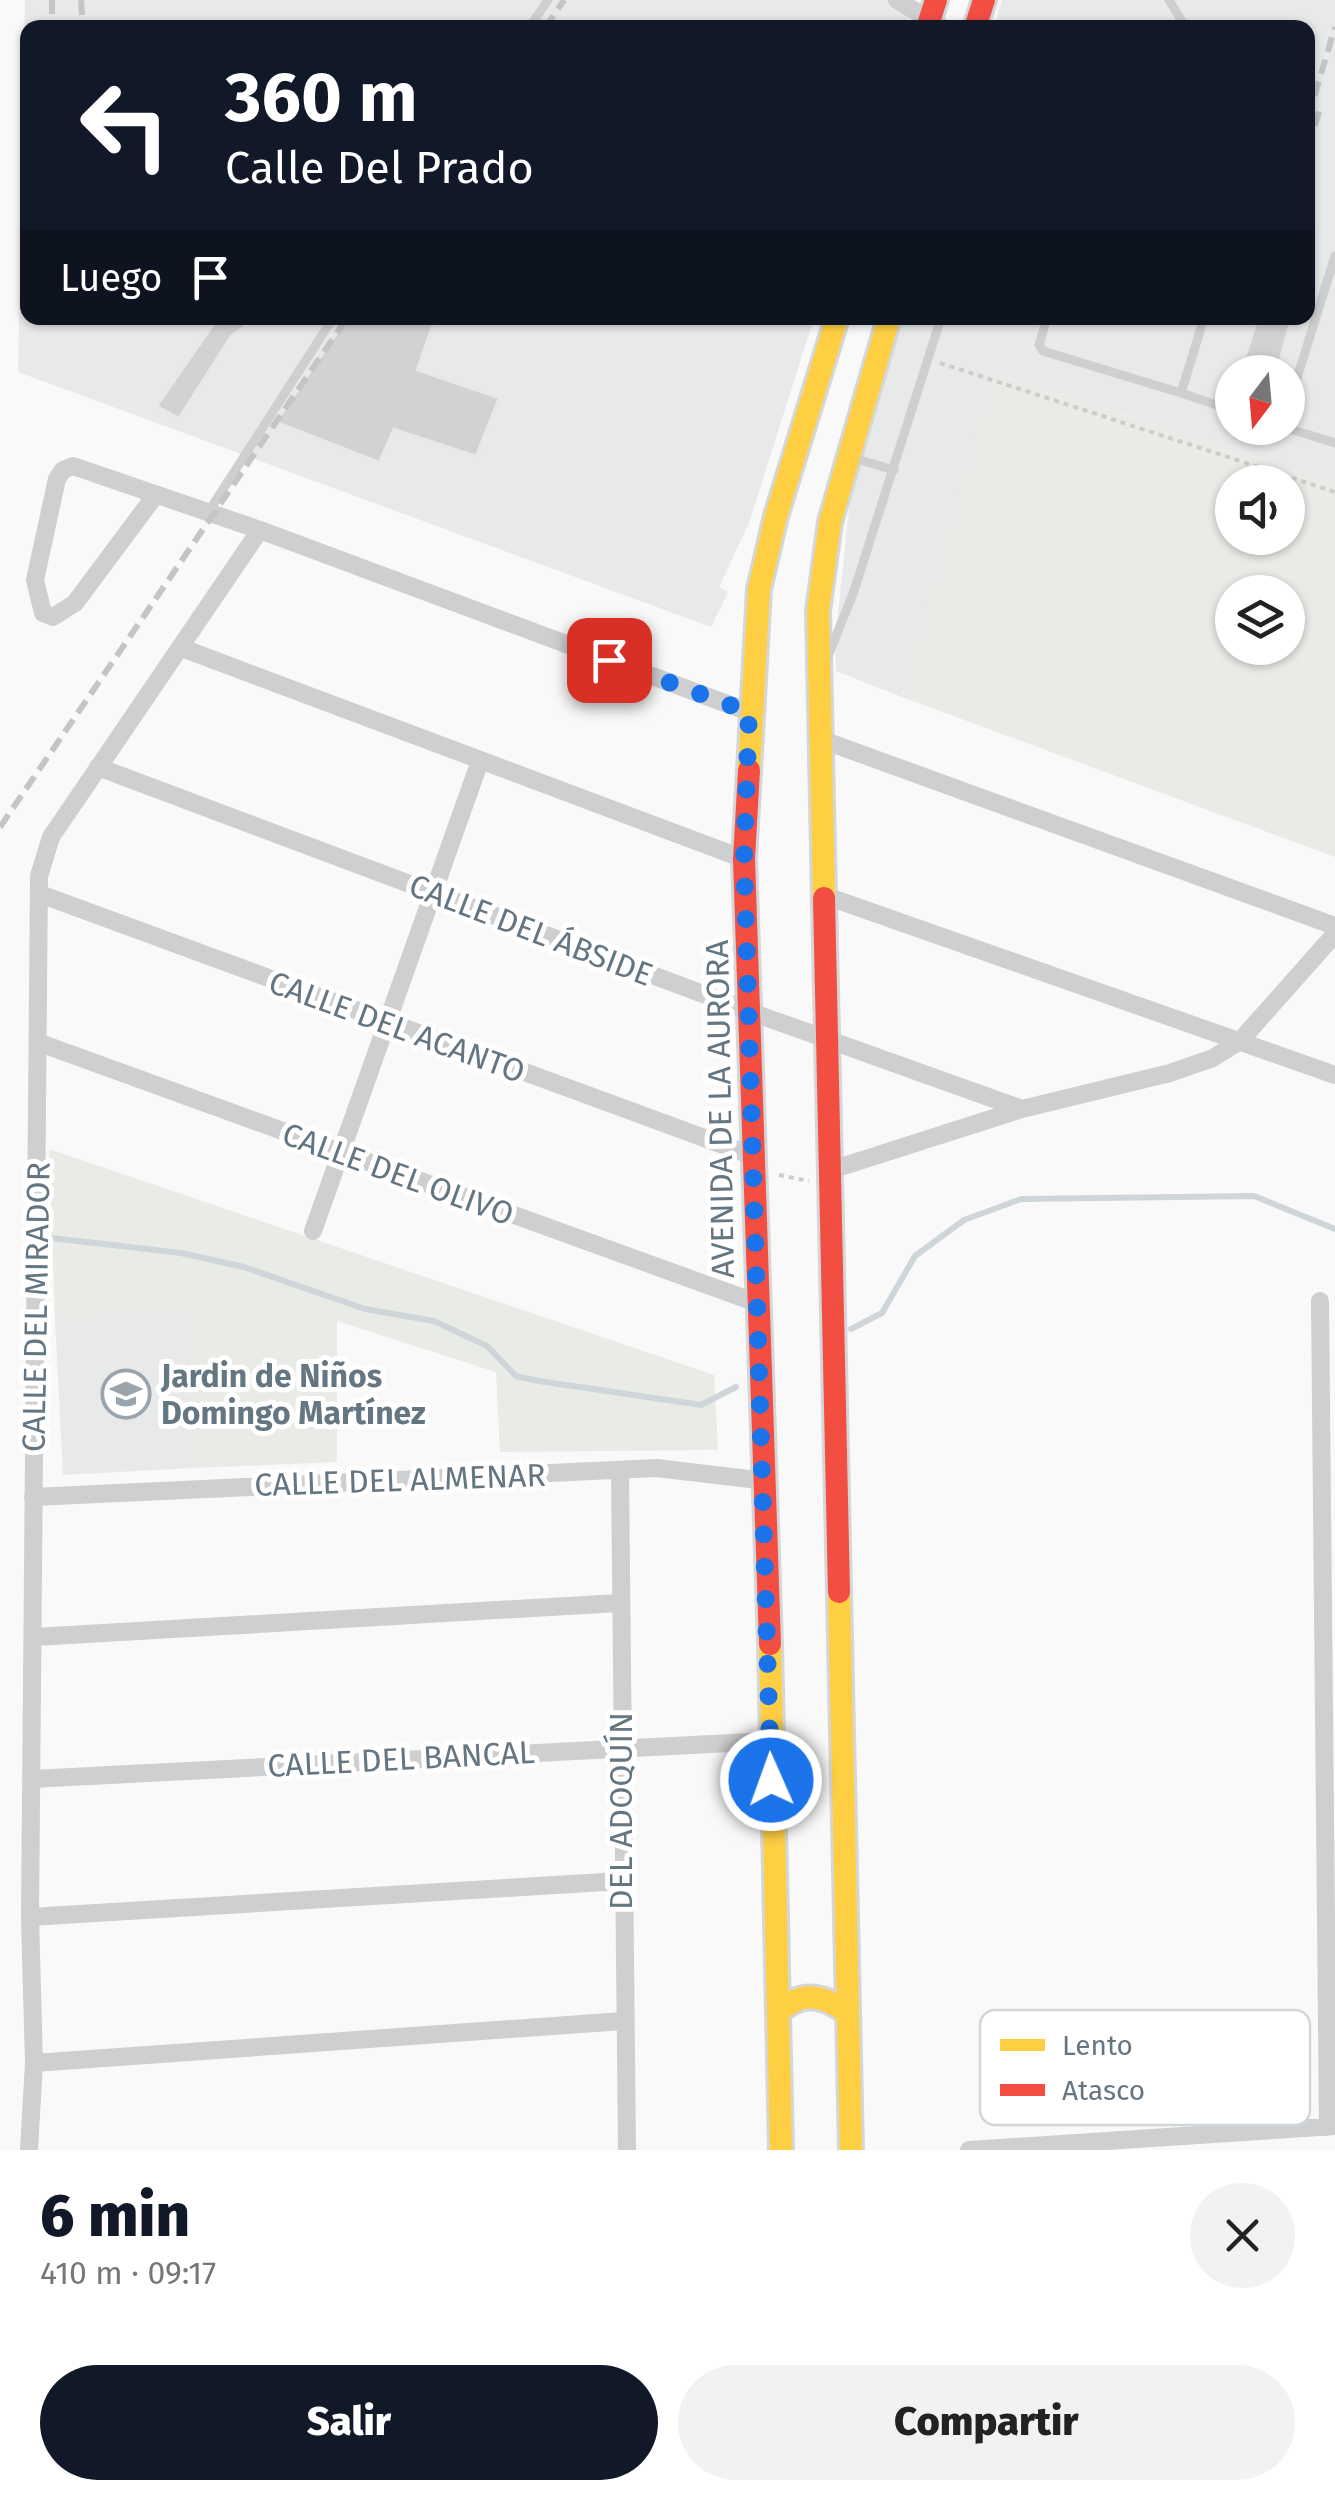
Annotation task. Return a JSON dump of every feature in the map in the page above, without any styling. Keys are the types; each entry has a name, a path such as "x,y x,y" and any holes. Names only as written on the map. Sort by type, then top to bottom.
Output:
{"main road":[{"name":"AVENIDA DE LA AURORA","path":"781,2150 766,1480 756,1302 756,1164 744,859 749,712 765,557 835,325"},
{"path":"851,2150 828,1178 826,896 816,686 820,586 830,522 886,325"},
{"path":"778,2014 796,1997 812,1996 831,2000 845,2011"}],"street":[{"path":"897,0 934,19"},
{"path":"154,497 75,604 58,616 43,613 35,580 60,472 73,466 154,497 260,530 749,712"},
{"name":"CALLE DEL MIRADOR","path":"29,2150 34,2063 30,1917 40,894 46,847 260,530"},
{"path":"182,648 744,859"},
{"path":"817,738 1335,926"},
{"path":"313,1231 480,761"},
{"name":"CALLE DEL ÁBSIDE","path":"98,768 750,1012 827,1036 1022,1109"},
{"name":"CALLE DEL ACANTO","path":"40,894 756,1164"},
{"path":"826,896 1335,1075"},
{"path":"828,1178 1022,1109 1170,1073 1213,1058 1240,1040 1335,934"},
{"name":"CALLE DEL OLIVO","path":"40,1043 756,1302"},
{"path":"969,2150 1332,2126 1330,1760 1320,1301"},
{"name":"CALLE DEL ALMENAR","path":"33,1496 673,1468 766,1480"},
{"name":"DEL ADOQUÍN","path":"620,1472 621,1881 627,2150"},
{"path":"35,1637 619,1603"},
{"name":"CALLE DEL BANCAL","path":"32,1779 770,1741"},
{"path":"30,1917 621,1881"},
{"path":"34,2063 623,2021"}],"lane":[{"path":"1315,321 1335,256"},
{"path":"208,514 329,325"},
{"path":"816,686 894,470 939,325"},
{"path":"1045,325 1039,345 1043,351 1215,404"},
{"path":"1180,393 1202,325"},
{"path":"1304,355 1314,325"},
{"path":"1305,434 1335,443"},
{"path":"848,456 894,470"}],"path":[{"path":"928,359 1335,492"},
{"path":"756,1164 828,1178"}],"shaded area":[{"path":"25,0 914,0 908,20 25,20"},
{"path":"1002,0 1335,0 1335,483 1305,473 1305,465 1280,465 1218,445 1305,445 1305,355 1215,355 1215,444 996,373 902,697 836,671 835,642 851,491 901,325 1315,325 1315,20 996,20"},
{"path":"20,266 20,325 812,325 749,523 719,587 728,592 711,627 18,372"},
{"path":"995,373 1279,465 1215,465 1215,555 1305,555 1305,473 1335,483 1335,857 902,697"},
{"path":"49,1149 714,1375 718,1450 500,1452 496,1372 337,1321 337,1462 193,1468 193,1309 55,1320"},
{"name":"Jardin de Niños Domingo Martínez","path":"193,1309 193,1468 63,1475 55,1320"}],"building":[{"path":"213,325 246,325 231,336 179,418 157,406"},
{"path":"342,325 433,325 417,370 499,398 476,456 394,429 379,462 276,422"},
{"path":"1256,325 1289,325 1281,355 1246,355"}],"waterway":[{"path":"851,1329 882,1313 915,1256 964,1220 1021,1199 1254,1196 1335,1229"},
{"path":"52,1238 181,1253 244,1267 365,1309 434,1321 487,1346 516,1376 701,1405 736,1387"}],"railway":[{"path":"52,0 52,14"},
{"path":"81,0 82,15"},
{"path":"550,20 564,0"},
{"path":"1315,94 1335,27"},
{"path":"1315,125 1321,105"},
{"path":"0,827 342,325"}],"traffic: slow":[{"path":"749,770 759,589 776,516 835,325"},
{"path":"824,898 818,611 830,522 887,325"},
{"path":"839,1592 851,2150"},
{"path":"770,1644 781,2150"},
{"path":"778,2013 794,2001 811,1997 845,2011"}],"traffic: jam":[{"path":"930,20 936,0"},
{"path":"978,20 984,0"},
{"path":"749,770 744,859 770,1644"},
{"path":"824,898 839,1592"}],"place":[{"name":"Jardin de Niños Domingo Martínez","path":"126,1394"}],"route":[{"path":"609,660 749,712 744,859 756,1157 761,1444 766,1480 771,1780"}]}
